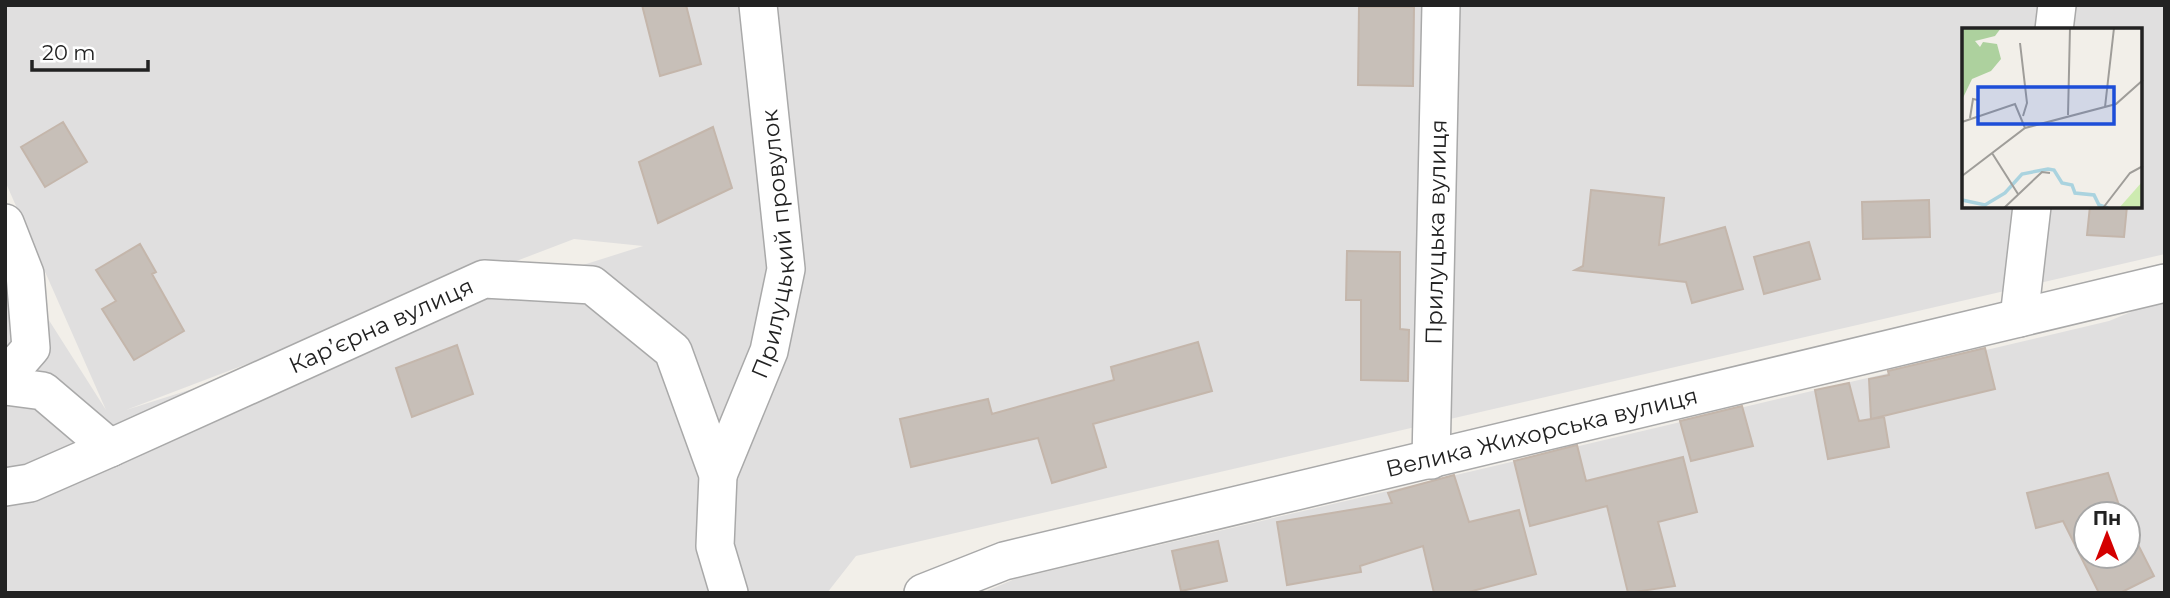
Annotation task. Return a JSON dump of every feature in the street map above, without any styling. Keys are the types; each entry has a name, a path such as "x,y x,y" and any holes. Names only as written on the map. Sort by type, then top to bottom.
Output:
{"street":[{"name":"Прилуцький провулок","path":"718,475 769,351 786,269 758,5"},
{"name":"Прилуцька вулиця","path":"1431,460 1441,5"},
{"path":"2054,28 2057,5"},
{"path":"2019,318 2032,208"},
{"path":"5,223 25,274 31,348 5,377"},
{"name":"Кар’єрна вулиця","path":"5,487 30,483 484,279 592,285 673,351 718,475 715,545 729,593"},
{"name":"Велика Жихорська вулиця","path":"923,593 1004,561 2165,283"},
{"path":"5,386 43,391 110,448"}],"shaded area":[{"path":"5,5 2165,5 2165,254 856,556 827,593 5,593 5,251 106,410 5,181","holes":["574,239 643,246 126,410"]},
{"path":"2165,298 2165,593 982,593 1015,579 2109,321"}],"building":[{"path":"642,5 686,5 701,64 660,76"},
{"path":"1359,7 1414,7 1413,86 1358,85"},
{"path":"63,122 87,162 45,187 21,147"},
{"path":"713,127 732,188 658,223 639,162"},
{"path":"1591,190 1664,198 1659,245 1725,227 1743,289 1692,303 1686,282 1575,270 1583,266"},
{"path":"1929,200 1930,237 1863,239 1862,202"},
{"path":"2090,208 2127,208 2124,237 2087,235"},
{"path":"1809,242 1820,279 1764,294 1754,257"},
{"path":"140,244 156,272 152,274 184,331 134,360 102,309 116,301 96,270"},
{"path":"1347,251 1400,252 1400,329 1409,330 1408,381 1361,380 1361,300 1346,300"},
{"path":"1198,342 1212,391 1093,424 1106,467 1052,483 1038,438 911,467 900,419 988,399 992,414 1114,380 1111,367"},
{"path":"457,345 473,394 412,417 396,368"},
{"path":"1985,348 1995,389 1871,419 1869,379 1889,375 1888,371"},
{"path":"1849,383 1859,421 1884,417 1889,447 1828,459 1815,390"},
{"path":"1742,406 1753,446 1691,461 1680,421"},
{"path":"1577,445 1586,481 1683,457 1697,512 1658,522 1675,586 1628,593 1607,506 1530,526 1514,461"},
{"path":"2108,473 2117,500 2072,500 2072,539 2063,521 2036,528 2027,493"},
{"path":"1454,475 1469,522 1519,510 1536,574 1465,593 1434,593 1423,546 1360,566 1361,572 1287,585 1277,522 1392,503 1388,493"},
{"path":"1218,541 1227,581 1181,591 1172,551"},
{"path":"2142,552 2154,576 2120,593 2099,593 2088,570 2142,570"}]}
